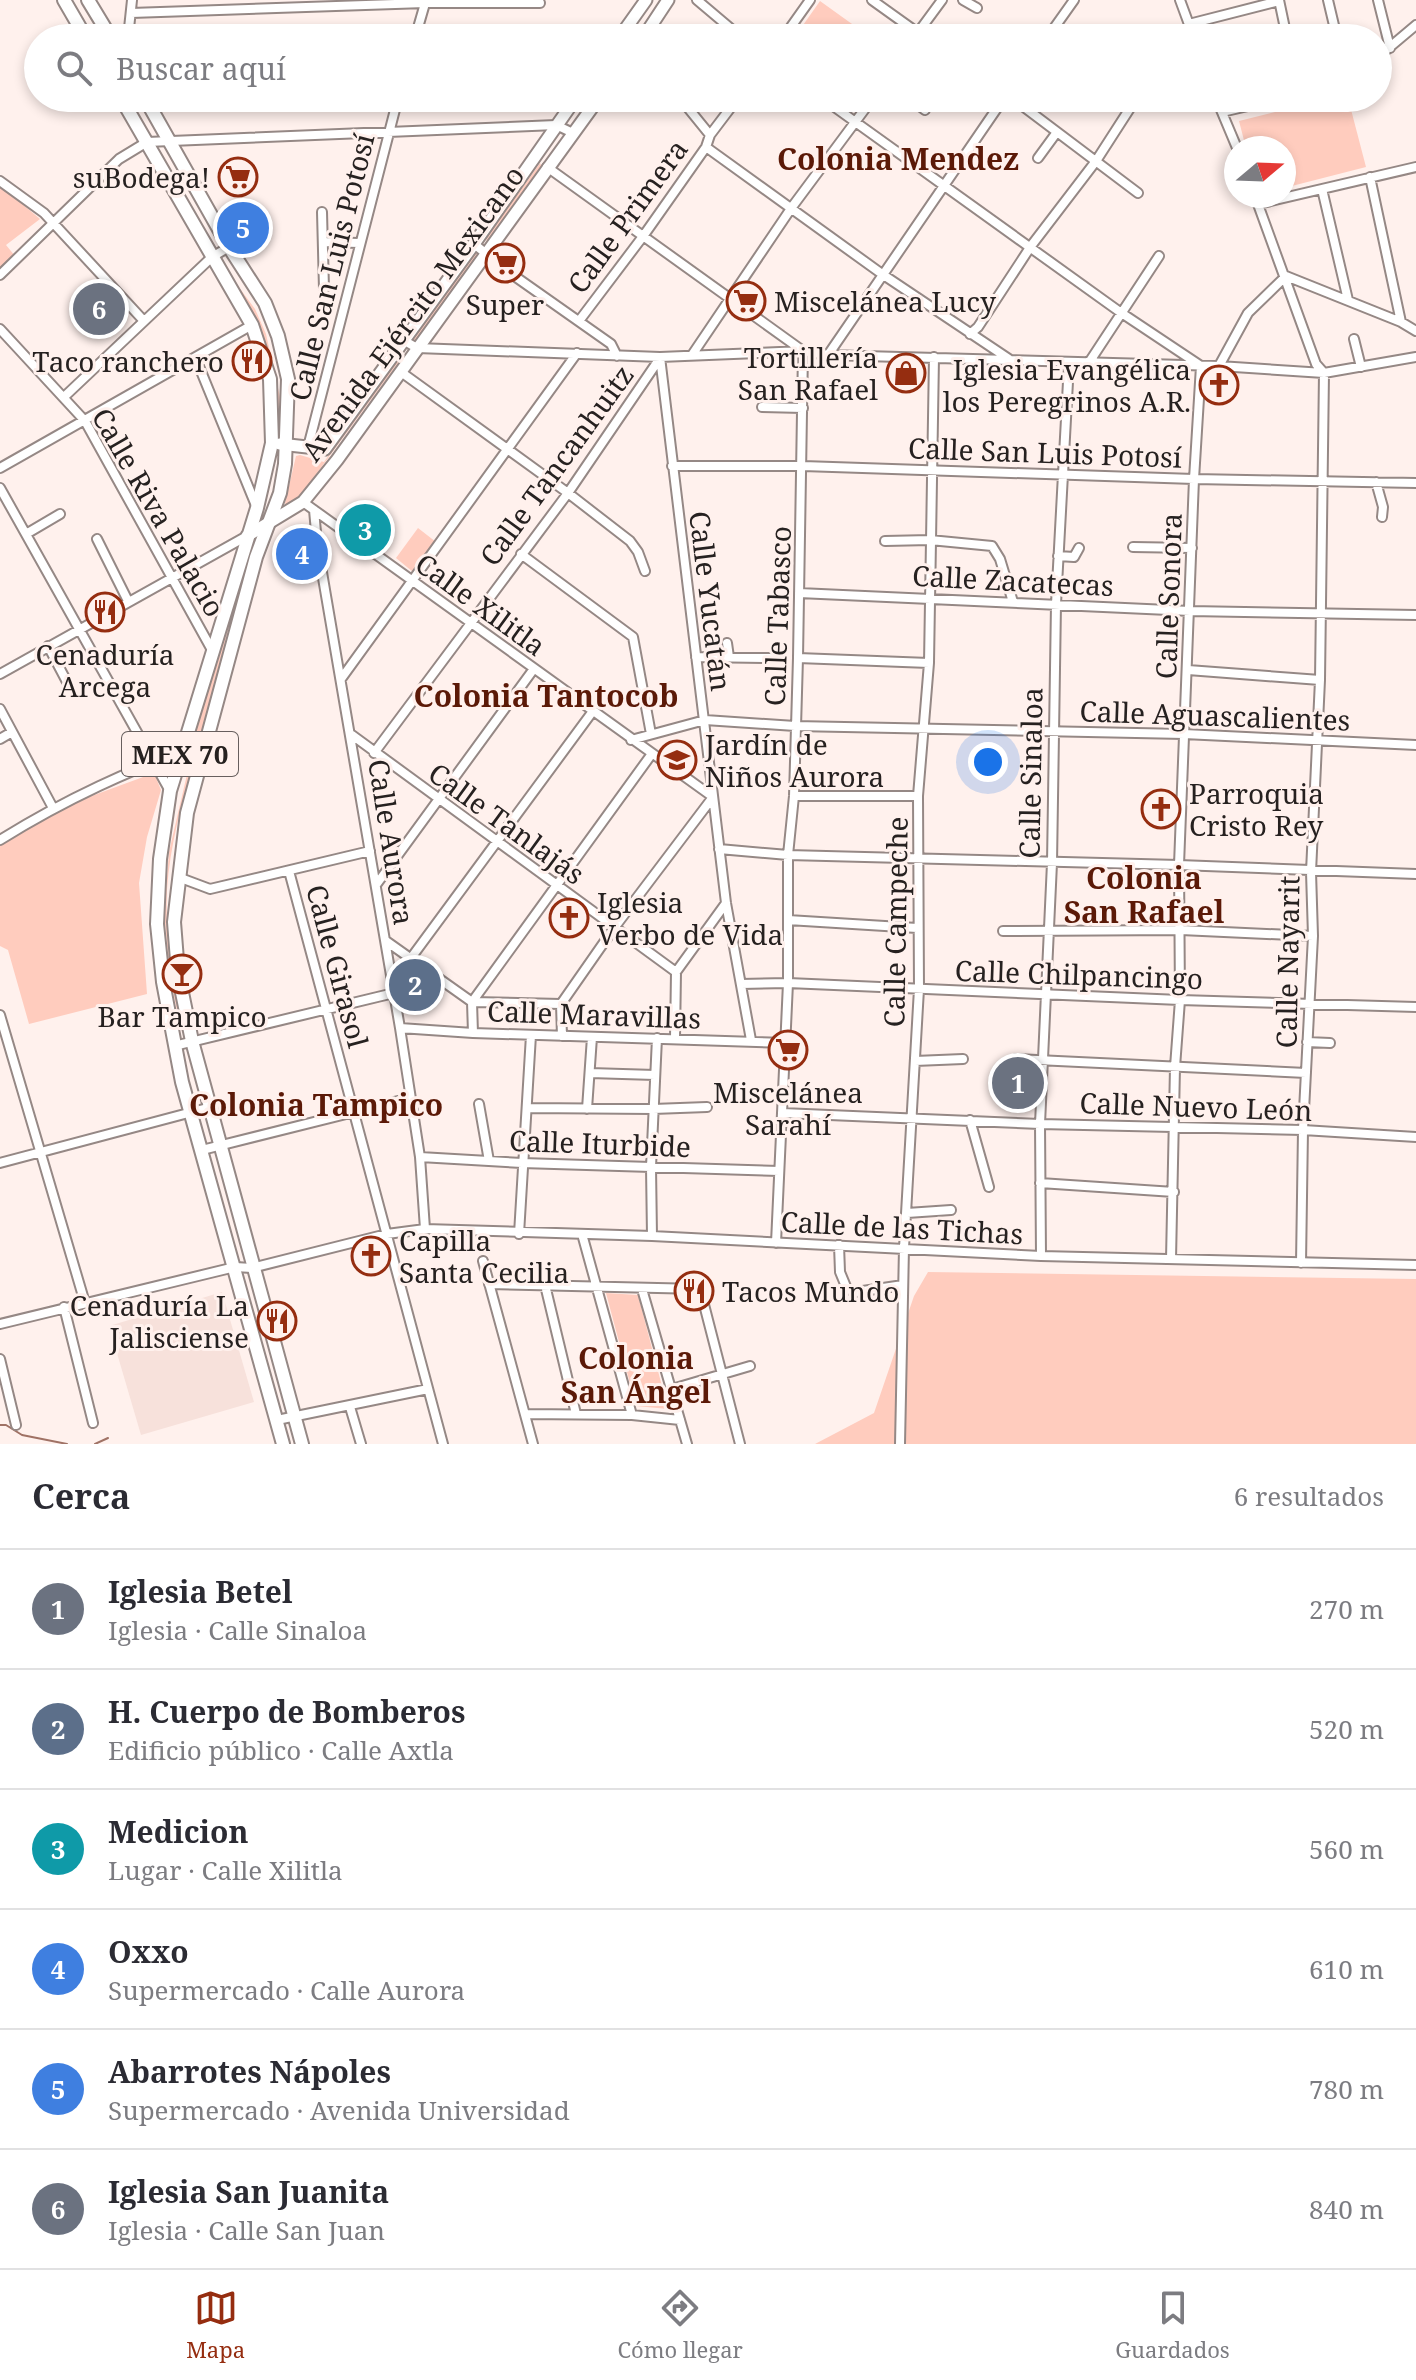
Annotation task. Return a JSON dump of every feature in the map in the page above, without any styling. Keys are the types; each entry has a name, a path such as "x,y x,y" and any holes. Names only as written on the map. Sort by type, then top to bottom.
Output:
{"main road":[{"path":"64,0 78,24"},
{"path":"88,0 103,24"},
{"path":"629,24 646,0"},
{"path":"652,24 668,0"},
{"name":"MEX 70","path":"129,112 252,325 270,379 272,443 257,508 170,791 160,859 157,924 174,1046 283,1444"},
{"name":"MEX 70","path":"153,112 229,247 265,303 278,336 288,379 286,445 280,493 256,557 187,813 174,922 178,973 192,1041 302,1444"},
{"name":"Avenida Ejército Mexicano","path":"272,443 325,449 566,112"},
{"name":"Avenida Ejército Mexicano","path":"247,536 303,502 351,441 589,112"}],"street":[{"path":"130,24 132,0"},
{"path":"697,0 725,24"},
{"path":"793,24 810,0"},
{"path":"872,0 903,24"},
{"path":"927,24 942,0"},
{"path":"963,0 977,8"},
{"path":"1057,24 1074,0"},
{"path":"1180,0 1189,24 1279,0 1284,24"},
{"path":"1328,0 1334,24"},
{"path":"1378,0 1384,24"},
{"path":"131,13 426,1 540,3"},
{"path":"419,24 426,1"},
{"path":"1392,46 1416,25"},
{"name":"Calle San Luis Potosí","path":"308,447 394,112"},
{"path":"691,112 710,135"},
{"name":"Calle Primera","path":"579,321 644,235 727,112"},
{"path":"841,112 1120,312 1201,366"},
{"path":"692,355 792,207 862,112"},
{"path":"828,355 994,112"},
{"path":"1031,112 1138,193"},
{"path":"970,334 978,327 1031,246 1096,161 1128,112"},
{"path":"1222,112 1232,136"},
{"path":"0,275 119,159 147,142 556,125 573,133"},
{"path":"1038,158 1057,132"},
{"path":"706,147 882,274 1010,360"},
{"path":"547,167 803,351"},
{"path":"1296,193 1416,167"},
{"path":"1370,177 1401,322"},
{"path":"0,181 44,213 144,321"},
{"path":"1322,189 1348,300"},
{"path":"1260,208 1316,364 1324,373"},
{"path":"322,212 324,289"},
{"path":"323,242 359,243"},
{"name":"Calle Primera","path":"474,244 611,344 617,356"},
{"path":"0,329 64,397 212,257 229,247"},
{"path":"1088,364 1159,256"},
{"path":"1286,276 1401,322 1416,331"},
{"path":"1219,366 1248,313 1286,276"},
{"path":"0,468 252,325"},
{"path":"1354,339 1361,367"},
{"path":"403,340 417,348 617,356 803,351 828,355 1219,366 1324,373 1416,357"},
{"name":"Calle Tabasco","path":"776,1243 788,983 788,855 794,796 803,351"},
{"path":"341,679 577,353"},
{"name":"Calle Yucatán","path":"660,357 726,903 751,1040"},
{"name":"Calle Tancanhuitz","path":"374,753 568,493 660,357"},
{"name":"Calle Campeche","path":"900,1444 904,1248 919,989 918,796 929,663 934,357"},
{"path":"196,359 257,508"},
{"name":"Calle Sinaloa","path":"1041,1256 1040,1124 1052,863 1056,604 1069,363"},
{"name":"Calle Sonora","path":"1171,1259 1175,1067 1180,1000 1179,865 1201,366"},
{"path":"401,372 630,541 645,571"},
{"name":"Calle Nayarit","path":"1301,1263 1303,1130 1313,936 1311,872 1320,680 1324,373"},
{"name":"Calle Riva Palacio","path":"64,397 85,421 212,650"},
{"path":"762,407 803,408"},
{"name":"Calle San Luis Potosí","path":"672,466 803,466 1416,483"},
{"path":"1376,482 1383,507 1382,517"},
{"path":"0,488 170,791"},
{"name":"Calle Xilitla","path":"303,502 713,797"},
{"name":"Calle Aurora","path":"314,510 420,1157 425,1229"},
{"path":"26,534 60,514"},
{"path":"0,674 247,536"},
{"path":"97,539 128,601"},
{"path":"885,541 930,540 992,546 1000,559 1013,602"},
{"path":"1133,547 1192,548"},
{"path":"1058,556 1074,557 1079,548"},
{"path":"521,554 633,637 651,734"},
{"name":"Calle Zacatecas","path":"799,593 1190,611 1416,615"},
{"path":"727,643 729,657"},
{"path":"48,646 67,682"},
{"path":"696,657 770,658"},
{"path":"798,658 929,663"},
{"path":"376,885 533,670"},
{"path":"1188,670 1320,680"},
{"path":"0,709 53,808"},
{"path":"411,958 593,711"},
{"name":"Calle Aguascalientes","path":"631,740 705,720 795,726 1184,734 1416,745"},
{"path":"0,739 12,732"},
{"name":"Calle Tanlajás","path":"352,735 676,972"},
{"path":"0,840 53,808 204,745"},
{"path":"473,1033 472,1002 651,755"},
{"path":"794,796 918,796"},
{"path":"562,1036 561,1004 713,797"},
{"path":"719,849 788,855 1416,874"},
{"path":"178,877 210,889 370,851"},
{"name":"Calle Girasol","path":"289,871 443,1444"},
{"path":"675,1038 676,972 726,903"},
{"path":"788,920 917,928"},
{"path":"1003,931 1181,930 1313,936"},
{"path":"386,941 472,1002 561,1004"},
{"name":"Calle Chilpancingo","path":"741,984 788,983 1416,1007"},
{"path":"174,1046 394,993"},
{"path":"0,1015 85,1303"},
{"name":"Calle Maravillas","path":"400,1028 786,1043"},
{"path":"519,1234 531,1035"},
{"path":"587,1109 592,1037"},
{"path":"652,1236 651,1167 657,1038"},
{"path":"1307,1042 1330,1043"},
{"path":"0,1056 11,1053"},
{"path":"915,1061 963,1059"},
{"path":"1016,1059 1306,1073"},
{"path":"590,1073 655,1075"},
{"path":"202,1150 410,1098"},
{"path":"479,1104 489,1161"},
{"path":"0,1163 211,1107"},
{"path":"527,1108 707,1107"},
{"name":"Calle Nuevo León","path":"782,1113 1040,1124 1303,1130 1416,1137"},
{"path":"970,1120 989,1187"},
{"name":"Calle Iturbide","path":"420,1157 779,1171"},
{"path":"1040,1183 1174,1192"},
{"path":"907,1213 951,1210"},
{"name":"Calle de las Tichas","path":"0,1324 235,1267 252,1268 387,1234 425,1229 652,1236 1041,1256 1416,1265"},
{"path":"582,1234 632,1415"},
{"path":"839,1245 840,1272 847,1289 856,1292 903,1285"},
{"path":"483,1261 533,1444"},
{"path":"489,1284 700,1289 740,1444"},
{"path":"545,1285 576,1414"},
{"path":"642,1289 687,1444"},
{"path":"64,1307 93,1423"},
{"path":"0,1359 16,1425"},
{"path":"672,1389 750,1366"},
{"path":"277,1420 428,1389"},
{"path":"350,1407 361,1444"},
{"path":"525,1414 632,1415 680,1420"}],"shaded area":[{"path":"820,1 852,24 804,24"},
{"path":"1275,112 1352,112 1366,167 1296,185 1296,136 1243,136 1239,121"},
{"path":"540,163 542,168 487,242 486,238"},
{"path":"0,185 40,219 6,245 15,256 0,268"},
{"path":"477,251 479,255 414,341 413,338"},
{"path":"227,271 255,309 266,334 280,397 278,434 275,378"},
{"path":"399,355 401,359 295,503 286,506 296,456 324,462"},
{"path":"418,528 436,542 413,572 396,558"},
{"path":"245,558 201,736 197,738 195,734"},
{"path":"192,753 196,757 177,823 167,890 170,962 182,1032 170,980 164,912 169,852"},
{"path":"154,773 161,790 147,837 139,883 147,994 29,1024 8,950 0,946 0,846 59,808"},
{"path":"928,1272 1416,1279 1416,1444 815,1444 874,1413 914,1296"},
{"path":"222,1292 254,1402 141,1435 109,1326"},
{"path":"606,1293 638,1295 668,1409 636,1406"}],"waterway":[{"path":"0,1425 6,1425 22,1435 67,1444"},
{"path":"95,1444 108,1438"}],"place":[{"name":"suBodega!","path":"238,177"},
{"name":"Abarrotes Nápoles","path":"243,228"},
{"name":"Super","path":"505,263"},
{"name":"Miscelánea Lucy","path":"746,301"},
{"name":"Iglesia San Juanita","path":"99,309"},
{"name":"Taco ranchero","path":"252,361"},
{"name":"Tortillería San Rafael","path":"906,373"},
{"name":"Iglesia Evangélica los Peregrinos A.R.","path":"1219,385"},
{"name":"Medicion","path":"365,530"},
{"name":"Oxxo","path":"302,554"},
{"name":"Cenaduría Arcega","path":"105,612"},
{"name":"Jardín de Niños Aurora","path":"677,760"},
{"name":"Parroquia Cristo Rey","path":"1161,809"},
{"name":"Iglesia Verbo de Vida","path":"569,918"},
{"name":"Bar Tampico","path":"182,974"},
{"name":"H. Cuerpo de Bomberos","path":"415,985"},
{"name":"Miscelánea Sarahí","path":"788,1050"},
{"name":"Iglesia Betel","path":"1018,1083"},
{"name":"Capilla Santa Cecilia","path":"371,1256"},
{"name":"Tacos Mundo","path":"694,1291"},
{"name":"Cenaduría La Jalisciense","path":"277,1321"}],"district":[{"name":"Colonia Mendez","path":"898,158"},
{"name":"Colonia Tantocob","path":"546,695"},
{"name":"Colonia San Rafael","path":"1144,894"},
{"name":"Colonia Tampico","path":"316,1104"},
{"name":"Colonia San Ángel","path":"636,1374"}]}
